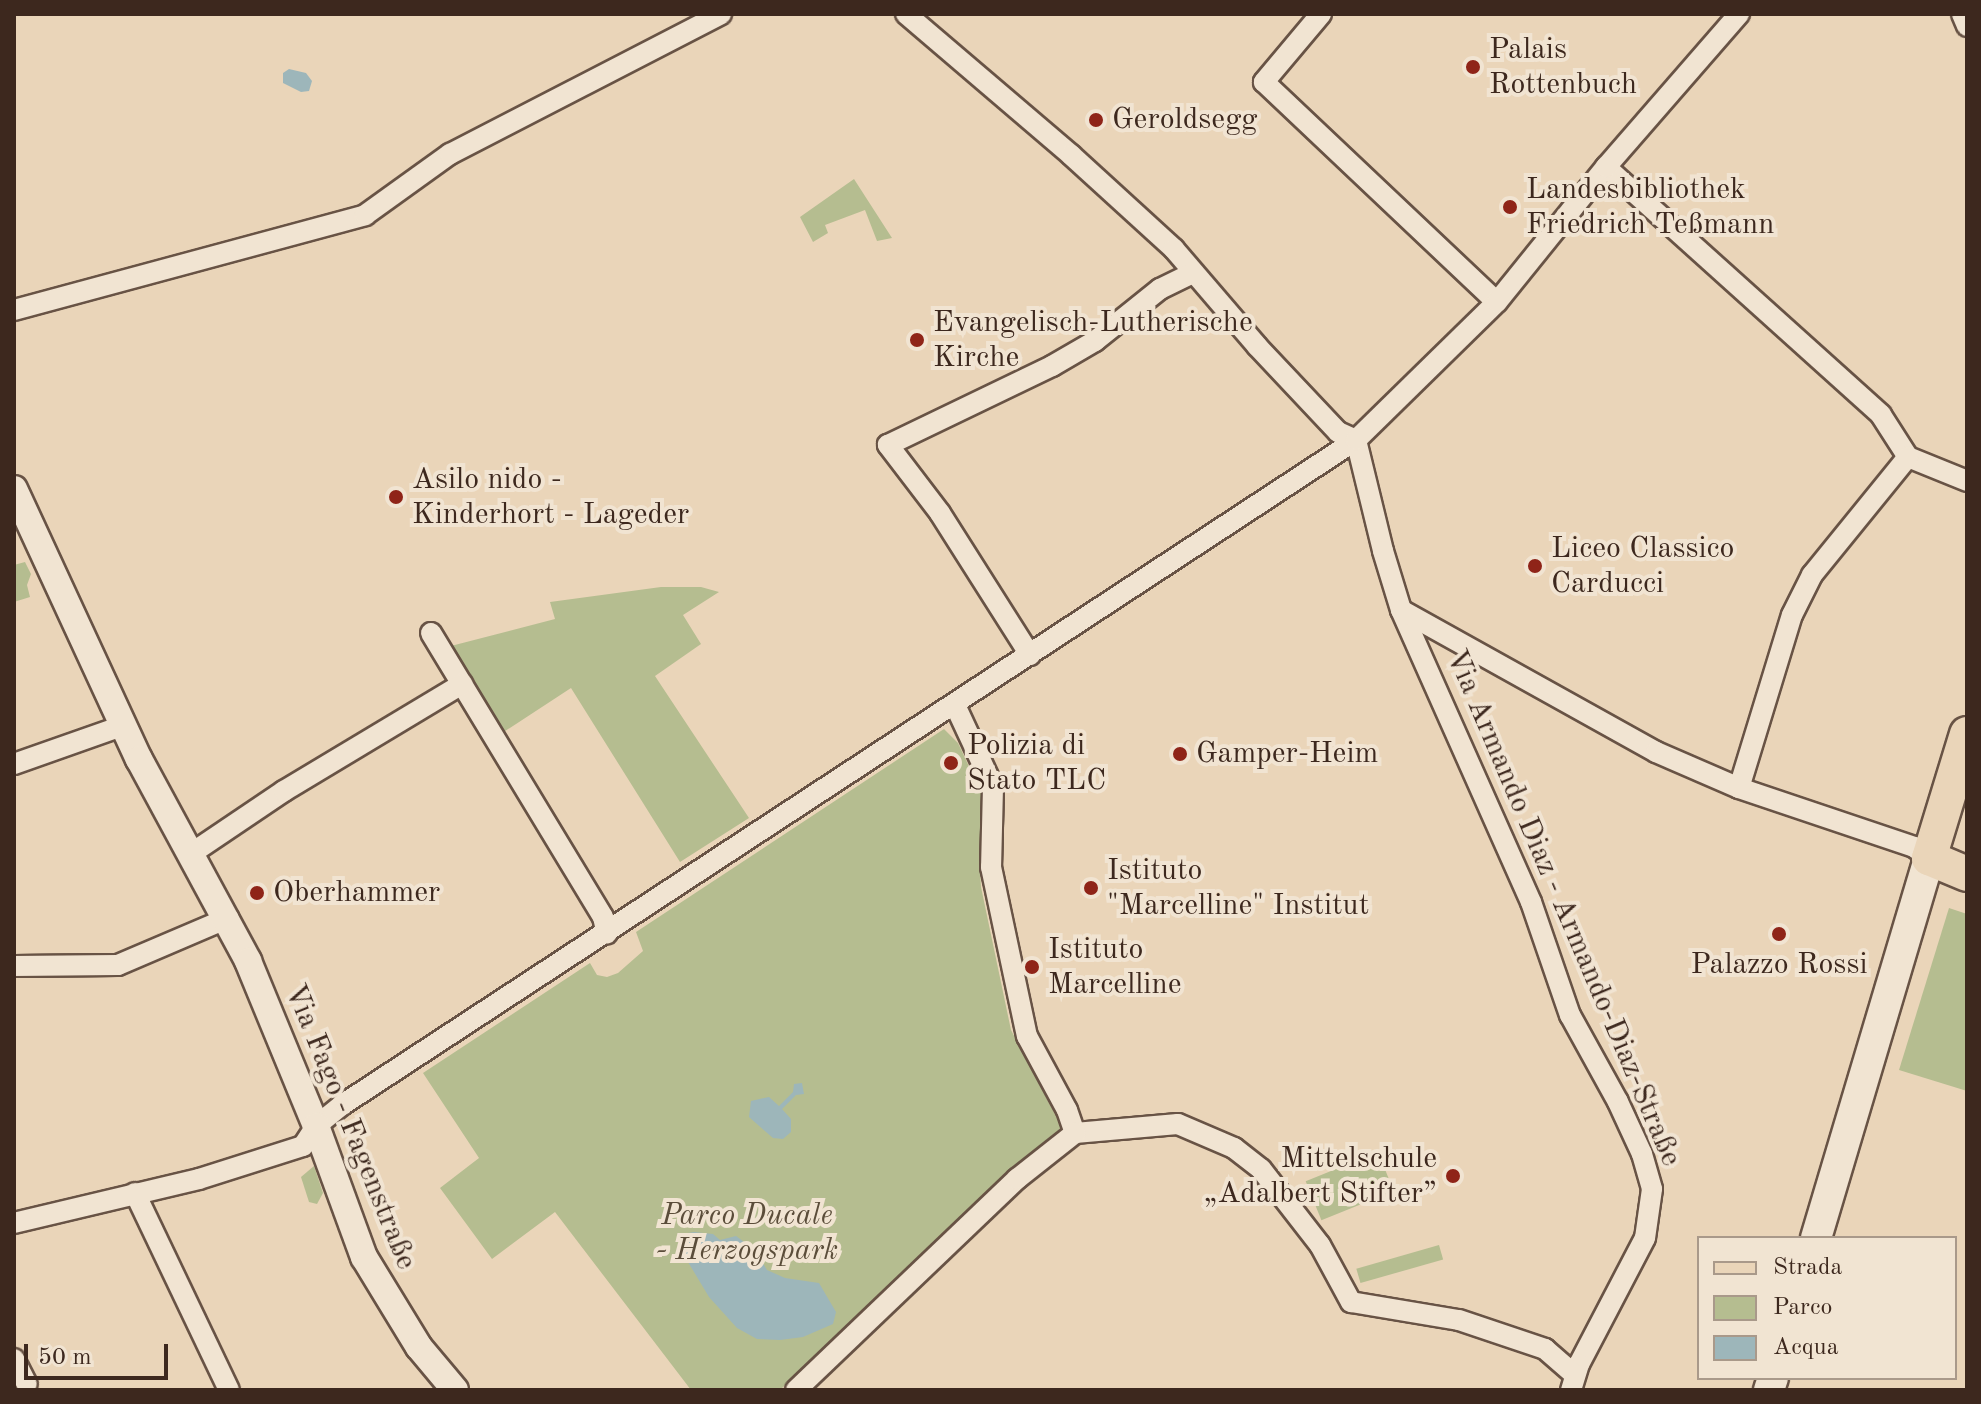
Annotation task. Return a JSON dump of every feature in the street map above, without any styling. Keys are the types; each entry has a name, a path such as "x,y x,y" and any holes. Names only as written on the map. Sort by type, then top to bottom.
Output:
{"main road":[{"path":"1817,1236 1967,734"},
{"path":"1929,858 1967,874"}],"street":[{"path":"14,310 365,215 450,154 721,14"},
{"path":"906,14 1071,155 1174,249 1338,432 1356,440"},
{"path":"1321,14 1264,82 1497,302"},
{"path":"14,1223 199,1179 303,1146 316,1126 1356,440 1497,302 1606,167 1739,14"},
{"path":"1962,14 1967,26"},
{"path":"1606,167 1881,415 1908,457 1967,481"},
{"path":"1030,655 940,513 888,445 1052,366 1095,341 1160,289 1193,273"},
{"name":"Via Armando Diaz - Armando-Diaz-Straße","path":"1356,440 1401,610 1531,902 1570,1015 1624,1115 1642,1154 1652,1189 1645,1238 1573,1382"},
{"path":"1739,788 1792,615 1812,575 1908,457"},
{"name":"Via Fago - Fagenstraße","path":"14,489 122,726 228,918 316,1126 370,1268 419,1347 455,1390"},
{"path":"1401,610 1656,752 1739,788 1914,847 1929,858"},
{"path":"431,633 603,917 607,934"},
{"path":"192,853 284,791 462,684"},
{"path":"955,705 993,787 991,867 1027,1036 1067,1110 1075,1133"},
{"path":"14,764 122,726"},
{"path":"14,966 118,965 228,918"},
{"path":"796,1390 1017,1179 1075,1133 1178,1124 1234,1148 1261,1169 1320,1245 1351,1302 1459,1320 1545,1349 1573,1382"},
{"path":"135,1193 229,1390"},
{"path":"14,1236 41,1216"},
{"path":"14,1359 27,1384"}],"green space":[{"path":"854,179 892,238 877,241 865,210 825,225 828,233 813,242 800,217"},
{"path":"25,562 31,574 27,585 30,597 14,602 14,565"},
{"path":"661,587 701,587 719,592 683,615 701,644 655,676 749,818 680,862 571,688 499,735 447,647 555,619 550,602"},
{"name":"Parco Ducale - Herzogspark","path":"944,729 958,743 982,794 988,819 986,839 979,856 981,887 1011,1030 1063,1130 1023,1165 1016,1165 780,1390 691,1390 555,1212 492,1259 440,1188 479,1158 423,1073 590,963 597,975 607,977 618,973 643,951 636,932"},
{"path":"1949,908 1967,914 1967,1091 1899,1070"},
{"path":"1378,1152 1394,1191 1321,1220 1306,1181"},
{"path":"314,1166 323,1193 317,1204 309,1202 301,1177"},
{"path":"1439,1245 1443,1259 1360,1283 1356,1269"}],"water":[{"path":"289,69 306,73 312,81 309,91 301,92 283,83 283,73"},
{"path":"802,1083 804,1094 796,1095 782,1109 791,1119 791,1132 783,1139 773,1138 749,1117 751,1101 769,1097 779,1106 793,1092 794,1084"},
{"path":"688,1233 713,1234 720,1240 736,1236 755,1250 767,1270 785,1278 819,1283 836,1312 833,1324 803,1337 780,1340 757,1339 737,1328 709,1297 688,1262 682,1244"}],"place":[{"name":"Palais Rottenbuch","path":"1473,67"},
{"name":"Geroldsegg","path":"1096,120"},
{"name":"Landesbibliothek Friedrich Teßmann","path":"1510,207"},
{"name":"Evangelisch-Lutherische Kirche","path":"917,340"},
{"name":"Asilo nido - Kinderhort - Lageder","path":"396,497"},
{"name":"Liceo Classico Carducci","path":"1535,566"},
{"name":"Gamper-Heim","path":"1180,754"},
{"name":"Polizia di Stato TLC","path":"951,763"},
{"name":"Istituto \"Marcelline\" Institut","path":"1091,888"},
{"name":"Oberhammer","path":"257,893"},
{"name":"Palazzo Rossi","path":"1779,934"},
{"name":"Istituto Marcelline","path":"1032,967"},
{"name":"Mittelschule „Adalbert Stifter”","path":"1453,1176"}]}
